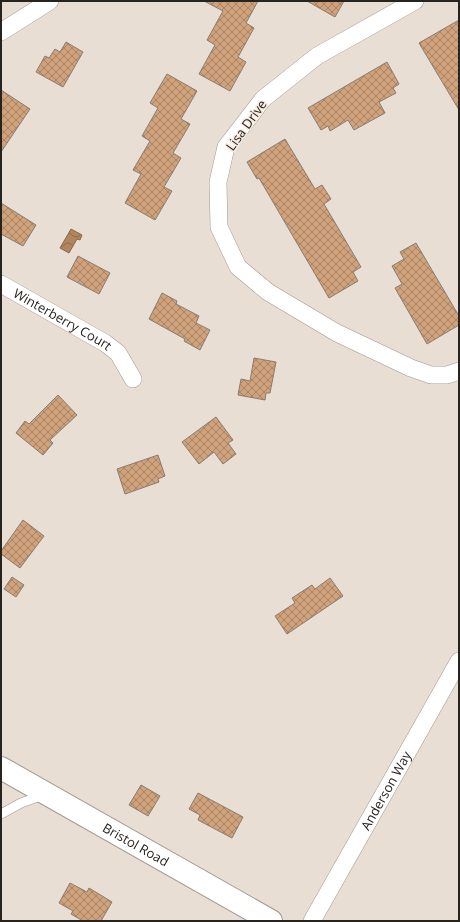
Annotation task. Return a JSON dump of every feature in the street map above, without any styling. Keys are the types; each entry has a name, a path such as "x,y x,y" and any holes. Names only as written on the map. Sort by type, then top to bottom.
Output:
{"main road":[{"name":"Bristol Road","path":"1,768 270,921"}],"street":[{"path":"1,32 50,1"},
{"name":"Lisa Drive","path":"415,1 317,56 263,99 226,147 218,182 219,226 238,267 275,296 337,333 411,368 431,375 447,375 459,371"},
{"name":"Winterberry Court","path":"1,284 106,343 118,353 133,379"},
{"name":"Anderson Way","path":"312,921 459,661"}],"lane":[{"path":"1,814 21,803 47,794"}],"water":[{"path":"71,229 82,235 80,240 77,239 69,253 60,248"}],"building":[{"path":"204,1 258,1 246,23 254,28 238,57 246,62 230,91 199,74 215,45 207,40 223,11"},
{"path":"307,1 344,1 335,17"},
{"path":"459,20 459,110 419,43"},
{"path":"66,42 83,52 63,87 36,72 45,56 49,58 55,49 60,52"},
{"path":"387,62 399,84 393,88 396,93 379,102 385,113 354,130 348,120 330,131 328,126 321,130 308,108"},
{"path":"167,74 197,91 181,119 190,124 173,153 181,158 164,187 172,191 155,220 125,203 141,174 133,170 150,141 142,136 158,108 150,103"},
{"path":"1,90 30,109 1,152"},
{"path":"285,139 315,189 322,185 331,199 324,204 361,267 353,272 358,281 329,298 259,178 257,179 247,162"},
{"path":"1,203 36,225 23,246 1,234"},
{"path":"416,243 459,316 459,325 427,344 395,288 402,284 392,266 404,259 400,252"},
{"path":"78,256 110,273 99,294 67,277"},
{"path":"162,293 177,301 176,304 199,316 196,323 210,330 200,350 184,341 185,339 149,319"},
{"path":"254,358 276,362 270,393 266,393 265,400 238,395 241,379 250,381"},
{"path":"58,395 77,415 50,440 53,443 43,455 16,433 25,421 29,424"},
{"path":"216,417 233,440 228,443 236,454 223,464 214,452 199,464 182,442"},
{"path":"158,455 165,476 158,479 159,482 125,494 117,469"},
{"path":"23,520 44,536 20,568 1,554 1,551"},
{"path":"12,577 24,585 16,597 4,589"},
{"path":"330,578 343,596 287,634 275,616 295,603 292,598 312,585 315,589"},
{"path":"141,785 160,796 148,816 129,805"},
{"path":"198,793 243,817 232,838 198,820 200,815 189,809"},
{"path":"70,883 87,892 89,888 112,902 101,921 83,921 71,914 73,911 59,903"}]}
